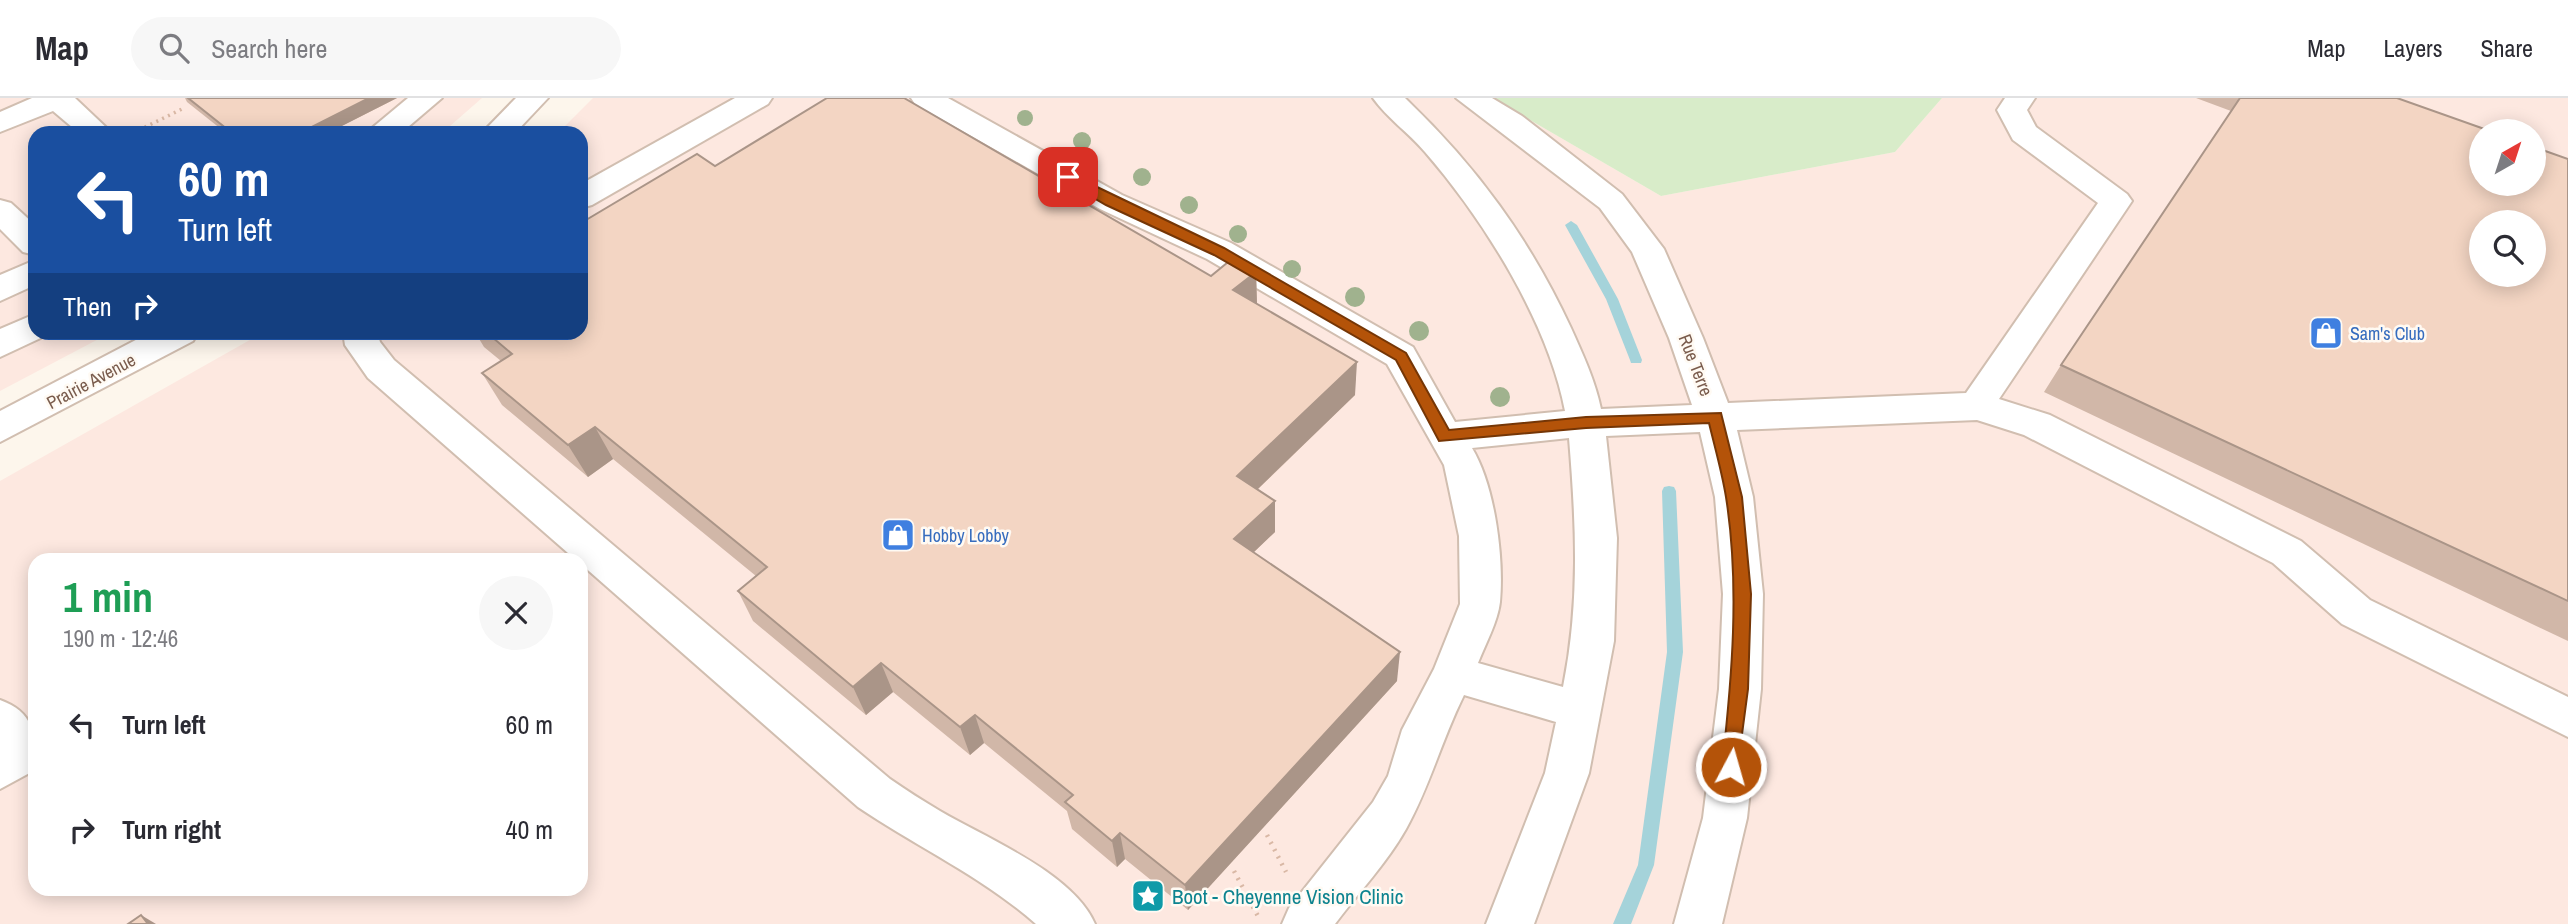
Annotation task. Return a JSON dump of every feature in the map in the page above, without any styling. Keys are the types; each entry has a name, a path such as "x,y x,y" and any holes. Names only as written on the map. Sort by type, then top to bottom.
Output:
{"street":[{"path":"0,123 57,98 89,126"},
{"path":"390,126 428,98"},
{"path":"504,126 533,98"},
{"path":"588,194 757,98"},
{"path":"926,98 1111,202 1219,251 1401,356 1444,437 1462,464 1479,536 1480,604 1453,674 1424,730 1408,781 1389,817 1307,924"},
{"path":"1388,98 1435,144 1496,220 1537,292 1578,384 1586,423 1597,538 1593,640 1567,773 1510,924"},
{"name":"Rue Terre","path":"1471,98 1511,123 1611,201 1647,249 1686,338 1715,417 1734,497 1743,594 1740,689 1725,818 1698,924"},
{"path":"1977,406 1996,374 2116,201 2024,133 2012,110 2020,98"},
{"path":"0,211 28,237"},
{"path":"0,289 28,275"},
{"path":"0,344 28,330"},
{"name":"Prairie Avenue","path":"0,428 166,340"},
{"path":"361,340 381,369 874,793 922,825 1019,879 1071,924"},
{"path":"1444,437 1586,423 1977,406 2037,425 2287,552 2356,612 2568,718"},
{"path":"1453,674 1580,711"},
{"path":"0,719 26,752 0,769"}],"path":[{"path":"147,126 182,109"},
{"path":"1234,871 1262,924"}],"shaded area":[{"path":"0,98 482,98 450,126 28,126 28,340 97,340 0,391"},
{"path":"593,98 1492,98 1661,196 1895,152 1942,98 2568,98 2568,924 0,924 0,481 250,340 588,340 588,126 565,126"}],"green space":[{"path":"1492,98 1942,98 1895,152 1661,196"}],"building":[{"path":"188,98 369,98 314,126 223,126"},
{"path":"827,98 904,98 1211,276 1233,258 1256,272 1233,290 1357,362 1237,476 1275,501 1234,539 1400,652 1185,885 1120,833 1112,841 1065,802 1073,795 975,715 960,727 881,663 853,687 738,591 767,567 595,427 568,445 482,373 512,354 495,340 588,340 588,219 697,154 715,166"},
{"name":"Sam's Club","path":"2240,98 2397,98 2469,124 2469,196 2546,196 2546,151 2568,159 2568,601 2061,365"},
{"path":"141,915 148,924 128,924"}],"waterway":[{"path":"1571,225 1612,299 1636,360"},
{"path":"1622,924 1646,865 1675,652 1669,491"}],"place":[{"name":"Sam's Club","path":"2326,333"},
{"name":"Hobby Lobby","path":"898,535"},
{"name":"Boot - Cheyenne Vision Clinic","path":"1148,896"}],"route":[{"path":"1068,177 1111,202 1219,251 1401,356 1444,437 1586,423 1715,417 1734,497 1743,594 1740,689 1731,767"}]}
